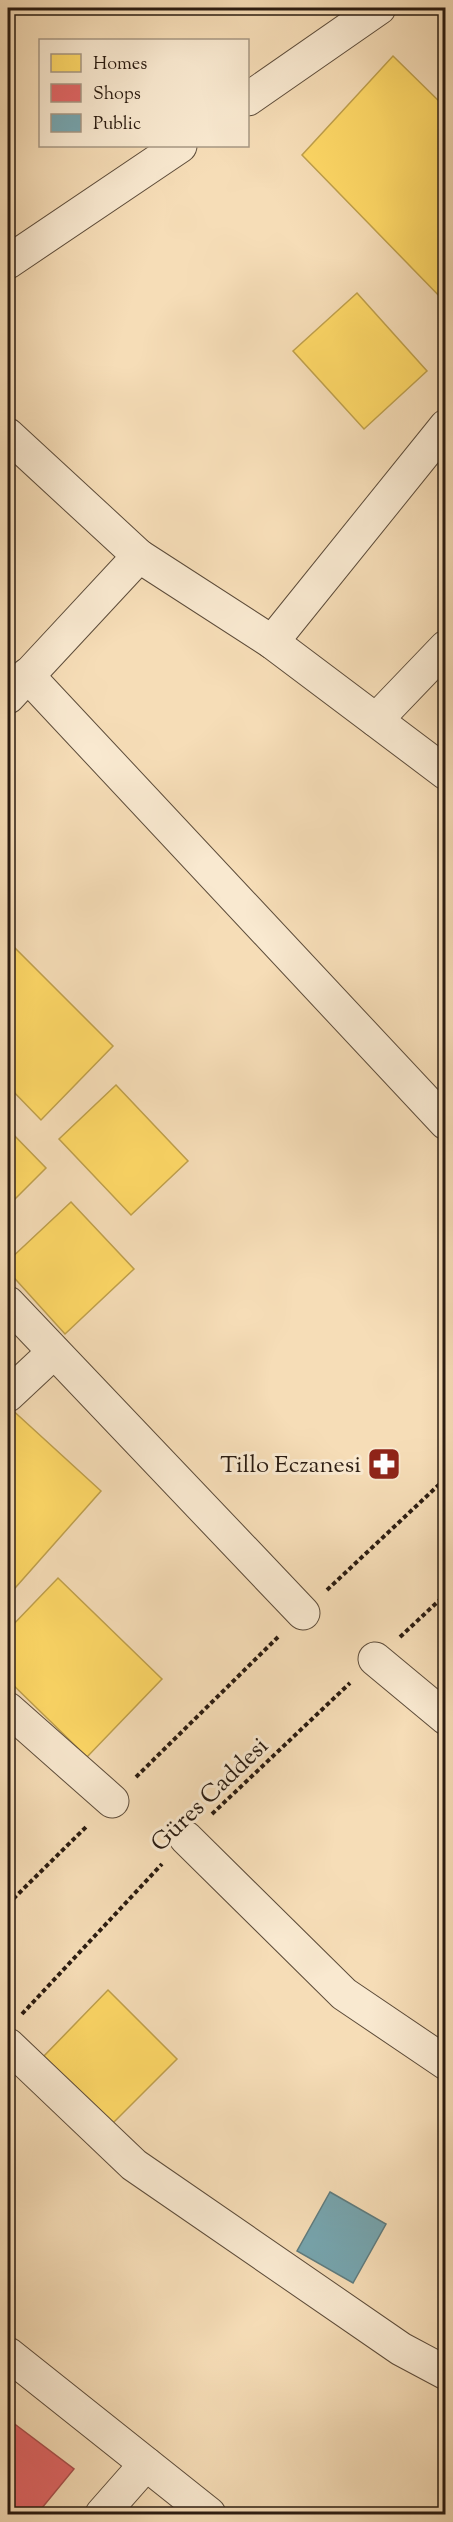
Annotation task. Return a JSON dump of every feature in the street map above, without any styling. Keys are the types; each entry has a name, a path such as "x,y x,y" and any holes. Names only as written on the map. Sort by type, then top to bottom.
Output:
{"street":[{"path":"249,98 379,8"},
{"path":"8,262 179,147"},
{"path":"272,642 446,426"},
{"path":"8,435 139,556 272,642 446,773"},
{"path":"139,556 17,686 446,1123"},
{"path":"376,720 446,647"},
{"path":"8,1303 303,1613"},
{"path":"8,1395 54,1352"},
{"path":"375,1659 446,1718"},
{"path":"8,1709 112,1801"},
{"path":"186,1838 344,1994 446,2063"},
{"path":"14,2030 134,2165 401,2349 446,2373"},
{"path":"8,2354 208,2514"},
{"path":"102,2514 146,2464"}],"path":[{"path":"8,1904 303,1613 446,1478"},
{"name":"Güres Caddesi","path":"14,2030 186,1838 446,1594"}],"building: Homes":[{"path":"393,56 446,108 445,302 302,155"},
{"path":"357,293 427,371 364,429 293,351"},
{"path":"8,941 113,1046 41,1120 8,1086"},
{"path":"116,1085 188,1161 131,1215 59,1139"},
{"path":"8,1129 46,1168 8,1206"},
{"path":"71,1202 134,1269 65,1334 8,1271 8,1261"},
{"path":"8,1406 101,1491 8,1596"},
{"path":"58,1578 162,1679 87,1757 8,1680 8,1630"},
{"path":"108,1990 177,2059 112,2124 43,2057"}],"building: Shops":[{"path":"8,2419 74,2469 37,2514 8,2514"}],"building: Public":[{"path":"330,2192 386,2224 353,2283 297,2251"}],"place":[{"name":"Tillo Eczanesi","path":"384,1464"}]}
